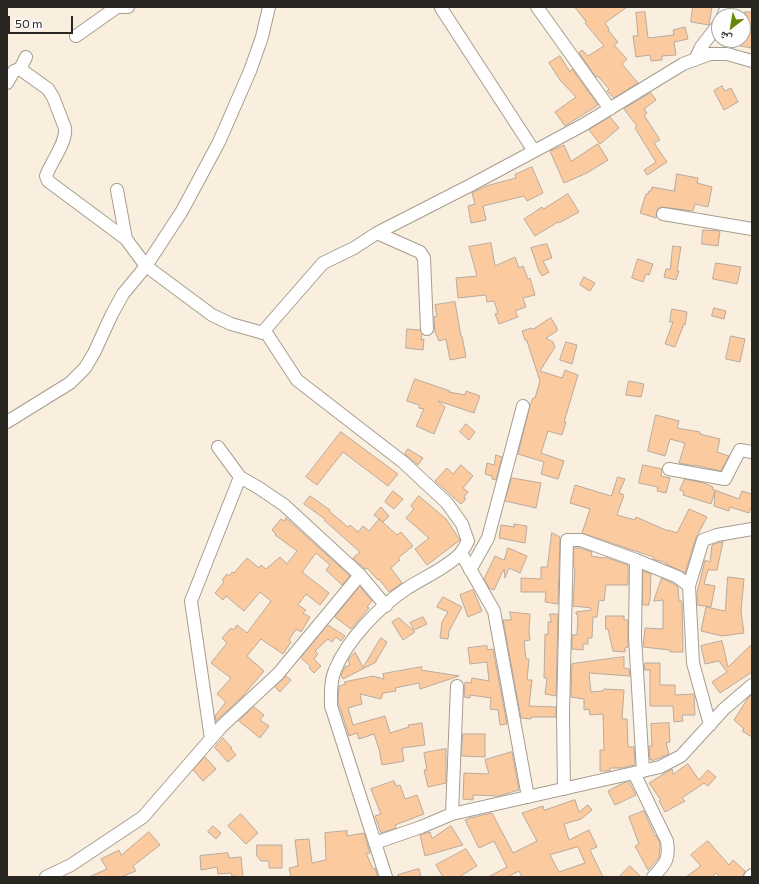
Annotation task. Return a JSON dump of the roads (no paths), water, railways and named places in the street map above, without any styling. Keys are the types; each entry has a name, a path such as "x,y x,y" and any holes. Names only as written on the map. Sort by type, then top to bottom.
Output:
{"street":[{"path":"76,36 117,7 128,7"},
{"path":"7,422 70,383 85,368 94,353 119,301 146,266 182,210 219,142 250,71 262,37 269,7"},
{"path":"538,7 610,109"},
{"path":"441,8 534,151"},
{"path":"695,60 701,47 711,34"},
{"path":"262,333 323,263 354,248 377,233 583,125 683,64 710,54 727,54 752,61"},
{"path":"7,83 14,71 20,69 26,57"},
{"path":"20,69 48,89 53,97 65,128 66,132 61,145 46,176 48,181 126,239 146,266 212,315 231,324 267,334 297,380 403,462 447,504 462,524 468,541 461,553 447,564 405,589 370,619 348,646 335,671 331,686 331,706 386,877"},
{"path":"117,190 126,239"},
{"path":"663,214 752,229"},
{"path":"377,233 420,252 424,258 427,329"},
{"path":"470,570 488,538 523,406"},
{"path":"218,447 240,477 284,504 360,575 386,606"},
{"path":"669,469 725,479 740,450 752,452"},
{"path":"211,739 191,601 240,477"},
{"path":"710,725 693,663 689,586 703,540 717,535 752,529"},
{"path":"564,789 563,714 567,540 581,540 636,560 678,577 689,586"},
{"path":"461,553 494,612 528,797"},
{"path":"636,560 635,636 639,772 667,841 669,852 665,863 653,877"},
{"path":"46,877 71,865 143,817 222,726 278,674 360,575"},
{"path":"375,843 421,827 452,814 660,767 681,756 724,709 752,685"},
{"path":"452,814 457,686"}]}
